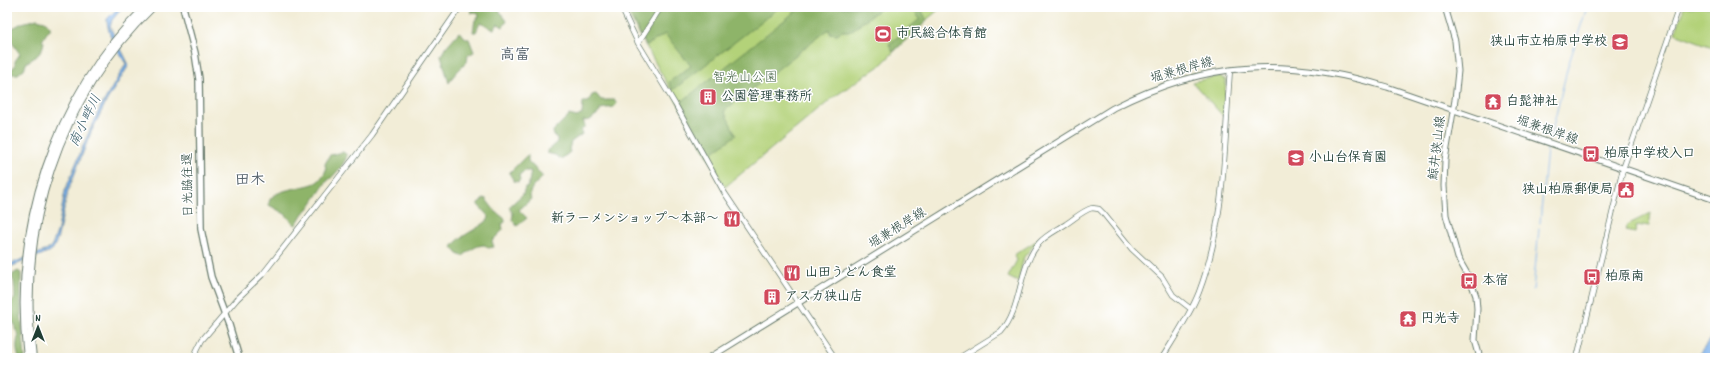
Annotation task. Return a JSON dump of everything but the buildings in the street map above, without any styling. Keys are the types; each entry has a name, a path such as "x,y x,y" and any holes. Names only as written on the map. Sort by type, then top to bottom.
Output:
{"highway":[{"path":"27,358 24,324 29,252 42,196 60,144 84,96 111,50 145,7"},
{"path":"120,38 153,7"},
{"name":"日光脇往還","path":"183,7 195,53 199,79 201,229 211,278 229,325 239,358"},
{"path":"28,267 29,303 34,358"}],"main road":[{"name":"鯨井狭山線","path":"1445,7 1455,41 1458,60 1457,81 1445,160 1444,186 1446,215 1458,258 1470,279 1476,296 1477,309 1475,340 1480,358"},
{"name":"堀兼根岸線","path":"709,358 1113,108 1141,94 1170,83 1193,76 1230,70 1286,67 1326,72 1372,83 1715,200"}],"street":[{"path":"193,358 202,340 237,299 262,275 362,147 460,7"},
{"path":"621,7 626,14 638,43 676,104 724,192 835,358"},
{"path":"638,43 661,7"},
{"path":"1577,358 1623,169 1679,7"},
{"path":"1162,358 1191,308 1205,273 1218,223 1230,70"},
{"path":"959,358 1001,332 1004,328 1015,308 1025,266 1039,244 1051,234 1092,208 1099,209 1103,213 1132,249 1162,278 1173,295 1191,308"}],"green space":[{"path":"470,7 502,7 499,10 507,21 503,27 498,24 494,29 480,23 476,32 473,32 475,20 479,17 478,13 471,13"},
{"name":"智光山公園","path":"624,7 942,7 919,26 882,64 834,97 725,187"},
{"path":"627,7 780,7 673,90 669,82 691,66 665,34 646,46"},
{"path":"801,7 814,9 817,7 882,7 851,31 842,31 837,34 830,33 829,29 724,111 736,135 709,155 680,103"},
{"path":"911,7 920,7 927,21 893,52 889,44 920,19"},
{"path":"1683,7 1715,7 1715,48 1675,33 1683,13"},
{"path":"37,19 45,21 50,26 50,30 42,41 44,42 42,49 36,57 27,62 24,69 18,74 8,74 8,72 15,66 15,61 20,54 11,41 7,40 7,31 22,23"},
{"path":"459,32 469,39 474,52 468,55 467,62 454,75 449,83 441,56 445,48"},
{"path":"1219,76 1226,80 1224,117 1192,82"},
{"path":"596,94 601,100 614,100 617,104 614,107 600,109 600,112 590,120 583,121 585,126 581,131 582,134 571,142 569,149 570,152 561,159 555,155 547,153 547,151 557,142 557,138 554,136 553,131 569,115 577,117 582,114 583,102 588,102 592,95"},
{"path":"343,152 347,155 342,165 333,177 327,181 296,225 285,214 269,205 270,199 274,195 317,182 326,170 325,164 330,155"},
{"path":"528,155 528,161 543,177 531,189 531,199 519,210 527,218 517,226 512,220 513,214 509,207 523,194 525,187 528,187 531,171 525,171 519,175 520,180 518,182 514,181 509,173"},
{"path":"485,198 495,211 505,219 505,222 502,224 503,230 492,241 494,247 488,248 485,245 481,245 463,256 459,255 452,247 455,243 488,220 489,217 478,205 478,203"},
{"path":"1651,213 1649,226 1636,226 1635,233 1626,231 1627,225"},
{"path":"1039,239 1024,257 1018,282 1008,277 1017,260 1014,255"},
{"path":"18,271 21,273 21,313 25,358 19,358 18,355 17,341 19,335 15,329 15,324 12,322 7,328 7,300 12,301 15,298 14,282 12,278 13,274"}],"water":[{"path":"119,7 123,7 112,20 110,27 129,65 107,100 91,132 68,191 54,248 49,252 7,268 7,265 47,250 52,246 58,229 65,191 85,141 100,108 126,64 114,43 107,25 107,19"},
{"path":"1715,332 1715,358 1696,358"}],"waterway":[{"path":"1550,139 1568,66 1587,7"},
{"path":"1540,223 1547,149"},
{"path":"1533,290 1539,229"}],"place":[{"name":"市民総合体育館","path":"883,34"},
{"name":"狭山市立柏原中学校","path":"1620,42"},
{"name":"公園管理事務所","path":"708,97"},
{"name":"白髭神社","path":"1493,102"},
{"name":"柏原中学校入口","path":"1591,154"},
{"name":"小山台保育園","path":"1296,158"},
{"name":"狭山柏原郵便局","path":"1626,190"},
{"name":"新ラーメンショップ～本部～","path":"732,219"},
{"name":"山田うどん食堂","path":"792,273"},
{"name":"柏原南","path":"1592,277"},
{"name":"本宿","path":"1469,281"},
{"name":"アスカ狭山店","path":"772,297"},
{"name":"円光寺","path":"1408,319"}],"district":[{"name":"高富","path":"515,56"},
{"name":"田木","path":"250,181"}],"water label":[{"name":"南小畔川","path":"86,121"}]}
